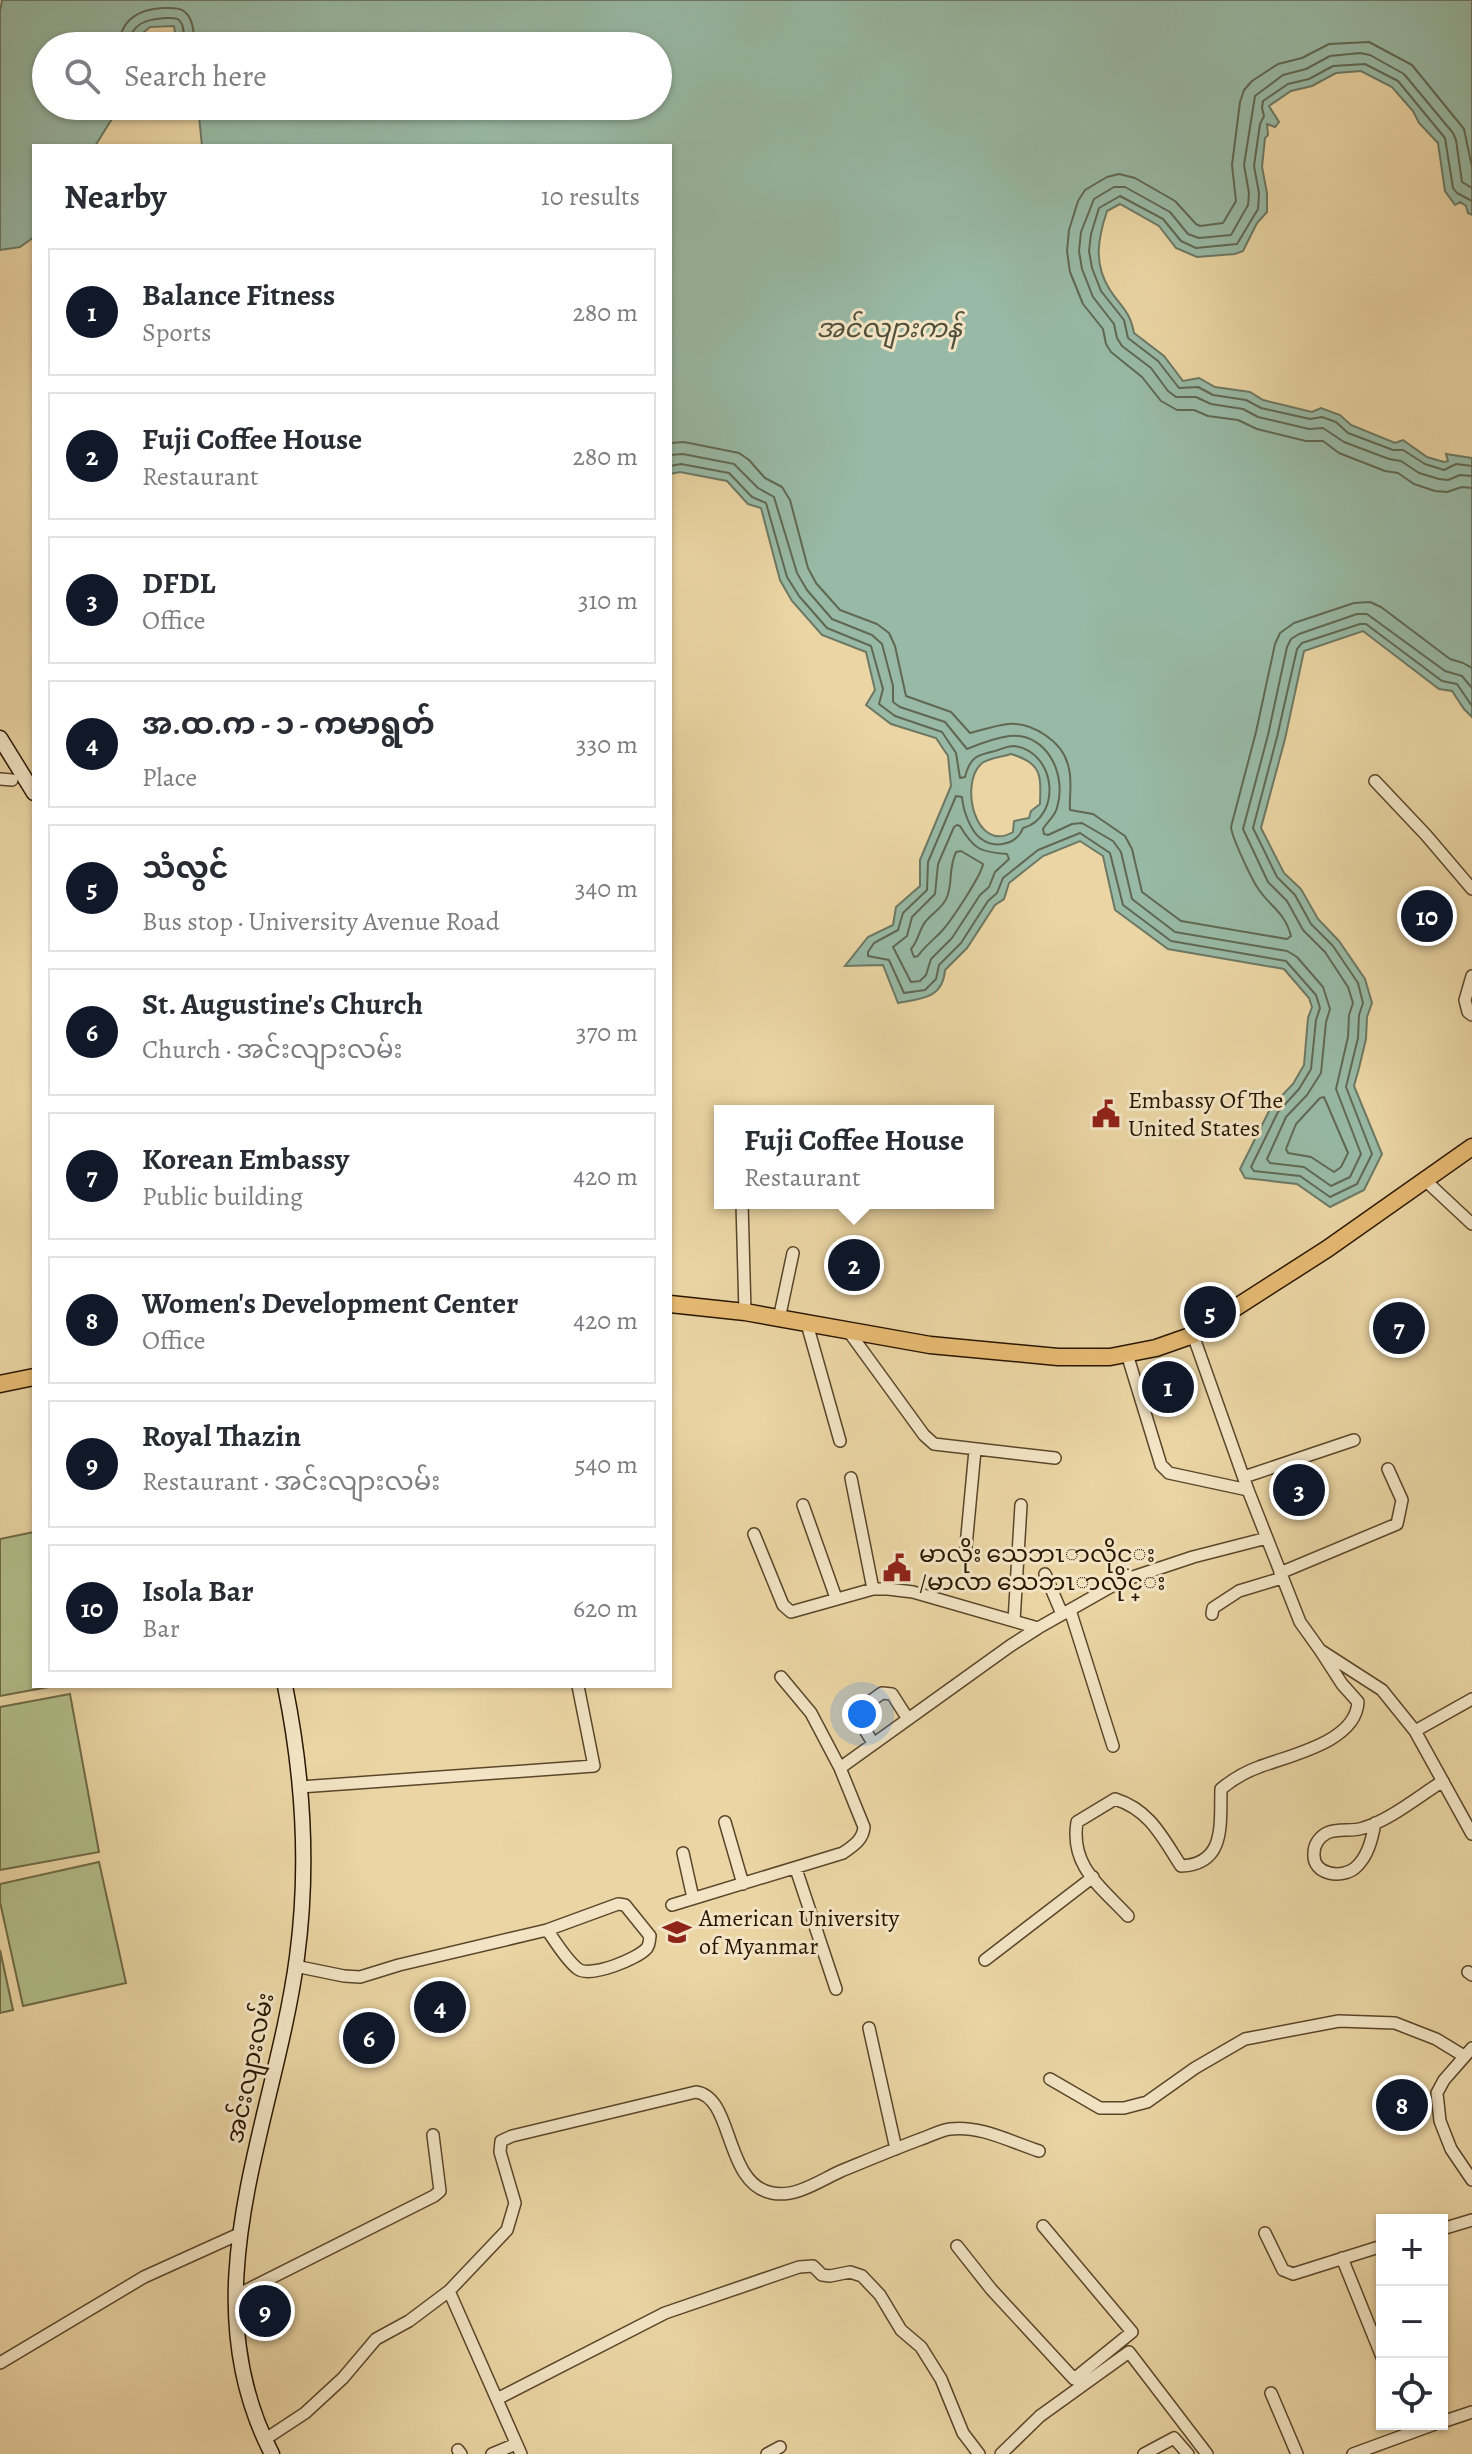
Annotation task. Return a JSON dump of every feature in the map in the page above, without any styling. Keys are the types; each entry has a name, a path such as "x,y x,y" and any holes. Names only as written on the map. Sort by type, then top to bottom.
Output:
{"main road":[{"path":"0,738 32,790"},
{"path":"672,1304 745,1312 930,1345 1058,1357 1127,1354 1193,1335 1327,1249 1472,1147"},
{"path":"0,1384 32,1377"},
{"name":"အင်းလျားလမ်း","path":"272,2454 251,2406 244,2377 237,2337 235,2296 239,2234 295,1966 303,1890 300,1787 285,1688"}],"street":[{"path":"1375,781 1472,889"},
{"path":"1472,976 1465,1000 1472,1015"},
{"path":"1426,1181 1472,1224"},
{"path":"742,1209 745,1312"},
{"path":"779,1319 793,1253"},
{"path":"807,1324 840,1441"},
{"path":"849,1332 924,1435 934,1444 1055,1458"},
{"path":"1128,1916 1079,1859 1074,1839 1077,1822 1115,1799 1128,1803 1147,1815 1181,1866 1197,1865 1210,1858 1216,1846 1221,1789 1235,1777 1321,1744 1345,1730 1358,1714 1358,1702 1300,1622 1248,1490 1193,1335"},
{"path":"1127,1354 1161,1465 1169,1473 1248,1490"},
{"path":"1244,1477 1354,1440"},
{"path":"965,1557 975,1450"},
{"path":"1212,1614 1213,1608 1239,1591 1397,1524 1402,1500 1388,1469"},
{"path":"851,1478 873,1589"},
{"path":"803,1505 836,1598"},
{"path":"1014,1621 1021,1505"},
{"path":"754,1534 786,1610 791,1612 873,1589 913,1592 1038,1628"},
{"path":"840,1768 1038,1628 1121,1581 1193,1557 1267,1538"},
{"path":"1045,1574 1066,1612 1113,1746"},
{"path":"1320,1650 1382,1690 1415,1731 1472,1834"},
{"path":"672,1905 843,1853 855,1845 864,1833 840,1768 811,1713 781,1677"},
{"path":"300,1787 594,1766 578,1688"},
{"path":"873,1743 859,1720 861,1708 882,1693 892,1694 908,1719"},
{"path":"1415,1731 1472,1699"},
{"path":"1375,1823 1366,1855 1355,1868 1343,1874 1331,1874 1321,1869 1314,1860 1314,1850 1323,1835 1331,1831 1360,1829 1375,1823 1443,1781"},
{"path":"725,1822 743,1884"},
{"path":"683,1853 693,1898"},
{"path":"796,1869 836,1989"},
{"path":"985,1960 1093,1877"},
{"path":"295,1966 360,1977 547,1930 618,1904 625,1905 650,1940 645,1950 633,1958 586,1972 578,1969 547,1930"},
{"path":"1050,2079 1100,2108 1124,2108 1147,2102 1195,2068 1245,2039 1339,2021 1395,2023 1468,2052 1437,2093 1440,2121 1451,2149 1472,2180"},
{"path":"869,2028 896,2149"},
{"path":"264,2440 305,2413 343,2378 376,2339 409,2321 449,2291 507,2230 515,2203 500,2152 501,2141 512,2136 702,2093 714,2102 736,2159 758,2190 777,2194 801,2190 948,2129 975,2130 1039,2151"},
{"path":"235,2296 440,2191 433,2135"},
{"path":"1448,2227 1472,2220"},
{"path":"957,2246 991,2289 1074,2379 1132,2332 1043,2226"},
{"path":"1265,2233 1283,2270 1293,2274 1376,2248"},
{"path":"0,2363 144,2277 239,2234"},
{"path":"1342,2258 1376,2342"},
{"path":"497,2399 665,2313 799,2267 813,2266 822,2275 850,2272 862,2276 880,2295 901,2330 921,2347 941,2379 963,2433 979,2454"},
{"path":"449,2291 518,2449 492,2454"},
{"path":"1001,2454 1040,2416 1129,2352 1132,2345 1126,2338"},
{"path":"1129,2352 1207,2454"},
{"path":"1271,2393 1297,2454"},
{"path":"1448,2420 1472,2412"},
{"path":"1353,2454 1406,2430"},
{"path":"1144,2454 1174,2438 1188,2454"},
{"path":"767,2454 780,2447"}],"green space":[{"path":"32,1532 32,1688 43,1688 0,1696 0,1539"},
{"path":"70,1694 99,1852 0,1870 0,1707"},
{"path":"99,1862 126,1983 23,2006 0,1902 0,1884"},
{"path":"0,1950 13,2010 0,2013"}],"water":[{"name":"အင်လျားကန်","path":"2,0 1472,0 1472,215 1460,202 1455,205 1445,191 1438,143 1392,87 1361,71 1336,73 1312,86 1291,91 1269,106 1279,122 1275,127 1267,124 1268,135 1265,138 1262,167 1267,212 1257,223 1243,251 1197,257 1176,248 1159,226 1120,204 1107,211 1099,251 1105,280 1128,314 1134,333 1164,356 1183,381 1199,378 1215,387 1250,392 1263,400 1312,412 1321,408 1340,415 1351,425 1395,443 1403,440 1427,457 1444,462 1448,461 1446,454 1472,458 1472,717 1452,691 1439,689 1363,631 1304,651 1261,828 1284,873 1301,889 1318,919 1339,941 1365,979 1372,1003 1354,1086 1382,1154 1364,1190 1330,1207 1297,1184 1245,1178 1240,1169 1271,1107 1293,1084 1304,1065 1308,1018 1312,1007 1309,998 1284,969 1168,949 1115,910 1103,856 1080,841 1043,856 1009,883 1004,899 995,905 967,948 945,970 940,986 930,996 898,1003 883,965 845,966 868,937 893,925 896,907 920,886 920,860 951,786 948,756 936,738 891,724 866,705 875,690 866,652 822,635 792,601 780,580 761,508 748,504 727,481 680,472 672,474 672,144 202,144 199,120 672,120 672,32 175,32 174,26 150,27 144,32 32,32 32,120 111,120 96,144 32,144 32,238 20,247 0,250","holes":["1011,754 1029,762 1038,772 1040,804 1031,811 1029,818 1014,821 1013,832 1000,836 989,834 975,814 972,801 975,774 981,764"]}],"place":[{"name":"Isola Bar","path":"1427,916"},
{"name":"Embassy Of The United States","path":"1106,1114"},
{"name":"Fuji Coffee House","path":"854,1265"},
{"name":"သံလွင်","path":"1210,1312"},
{"name":"Korean Embassy","path":"1399,1328"},
{"name":"Balance Fitness","path":"1168,1387"},
{"name":"DFDL","path":"1299,1490"},
{"name":"မာလိုး သေဘၤာလိုင္း /မာလာ သေဘၤာလိုင္း","path":"897,1568"},
{"name":"American University of Myanmar","path":"677,1932"},
{"name":"အ.ထ.က - ၁ - ကမာရွတ်","path":"440,2007"},
{"name":"St. Augustine's Church","path":"369,2038"},
{"name":"Women's Development Center","path":"1402,2105"},
{"name":"Royal Thazin","path":"265,2311"}]}
